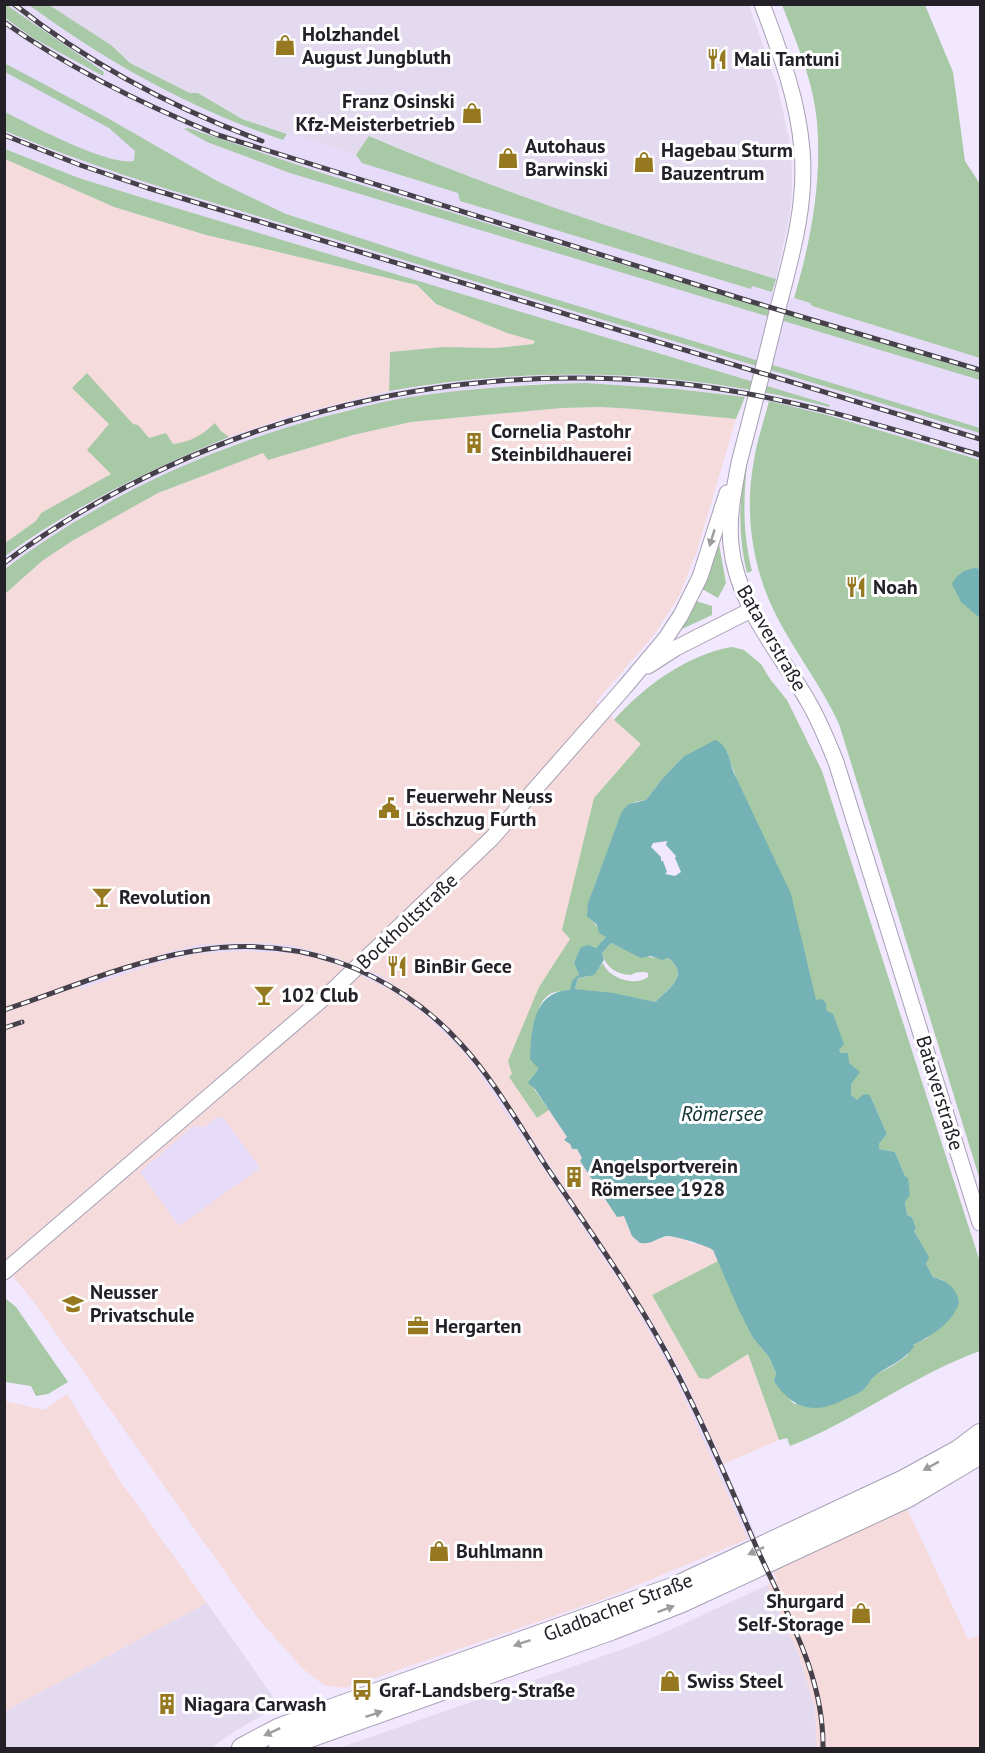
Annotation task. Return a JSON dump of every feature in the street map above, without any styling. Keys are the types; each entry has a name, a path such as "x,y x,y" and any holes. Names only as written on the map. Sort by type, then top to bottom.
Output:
{"main road":[{"name":"Gladbacher Straße","path":"279,1749 604,1623 675,1587 904,1480 959,1450 981,1434"},
{"name":"Gladbacher Straße","path":"242,1749 278,1729 304,1719 708,1591 852,1524 941,1479 981,1454"}],"street":[{"name":"Bataverstraße","path":"762,4 781,56 797,112 802,150 803,189 795,242 739,463 730,518 730,543 739,581 751,610 810,705 836,762 981,1223"},
{"name":"Bockholtstraße","path":"4,1272 333,990 468,863 529,797 666,638 681,615 700,577 724,499 739,463"},
{"name":"Bockholtstraße","path":"624,688 648,666 676,648 751,610"}],"shaded area":[{"path":"5,4 104,72 103,76 33,38 5,18"},
{"path":"5,5 49,5 111,45 130,63 190,93 198,93 242,119 356,155 369,136 475,179 622,232 776,279 772,292 980,358 980,460 827,415 745,397 677,389 585,383 532,384 474,389 348,410 233,445 172,471 102,506 5,569 5,556 14,550 95,499 167,463 229,437 291,416 389,391 473,379 583,373 677,379 744,389 829,407 829,405 153,201 79,178 5,149"},
{"path":"29,5 49,5 111,45 130,63 190,93 198,93 242,119 287,134 283,140 183,99 119,65"},
{"path":"49,5 749,5 778,88 789,139 792,166 789,219 776,279 622,232 475,179 370,136 356,155 242,119 199,93 190,93 130,63 111,45"},
{"path":"782,5 925,5 953,72 965,161 980,184 980,358 812,306 810,303 794,298 814,211 818,144 812,92 804,62"},
{"path":"4,63 104,116 217,181 286,214 446,266 980,428 980,433 164,188 44,146 5,131 5,112 50,135 89,151 122,161 134,161 135,151 109,128 5,72"},
{"path":"188,128 325,174 980,373 980,380 290,173 207,142 184,129"},
{"path":"369,136 419,157 571,213 776,279 772,292 752,286 751,289 460,201 458,193 362,163 356,155"},
{"path":"5,149 79,178 153,201 830,405 829,407 774,394 719,385 665,378 610,375 500,377 389,391 390,352 443,347 496,348 533,344 535,341 507,333 436,304 417,285 206,235 114,207 5,159"},
{"path":"5,159 114,207 206,235 417,285 436,304 507,333 535,340 533,344 496,348 443,347 390,352 389,391 291,416 229,437 215,423 200,436 185,443 173,444 111,474 41,513 36,521 5,543"},
{"path":"87,373 133,424 138,425 149,438 166,433 173,444 185,442 215,423 229,437 113,490 58,521 5,556 5,543 36,521 41,513 111,474 87,450 109,424 72,388"},
{"path":"585,383 677,389 745,397 736,419 634,409 562,408 411,422 353,435 268,460 263,453 158,493 72,541 42,561 5,594 5,569 78,520 155,479 236,445 319,418 404,398 494,388"},
{"path":"769,401 827,415 980,460 980,1180 839,724 777,617 761,580 752,540 750,500 757,445"},
{"path":"601,407 736,419 697,551 679,597 654,635 596,702 641,744 594,798 570,939 539,987 512,1074 509,1077 536,1117 549,1110 567,1137 564,1139 573,1149 577,1149 583,1158 580,1161 617,1216 624,1216 632,1236 660,1239 677,1236 693,1244 707,1245 713,1250 718,1261 652,1295 699,1378 708,1379 748,1354 779,1440 724,1464 681,1372 651,1320 516,1114 510,1117 629,1296 674,1375 748,1539 604,1599 346,1688 325,1686 303,1669 259,1620 33,1301 5,1267 5,594 42,561 72,541 158,493 263,453 292,452 411,422 562,408"},
{"path":"745,464 747,465 745,531 752,571 747,573 740,519"},
{"path":"717,543 726,583 718,598 702,589"},
{"path":"696,601 712,606 712,615 682,629 679,627"},
{"path":"732,647 744,650 761,664 787,700 822,771 980,1262 980,1351 931,1372 839,1424 790,1446 787,1438 779,1440 748,1354 708,1379 699,1378 652,1295 718,1261 753,1338 769,1357 776,1373 774,1381 794,1404 862,1391 875,1375 907,1356 913,1345 927,1338 935,1330 943,1280 933,1277 926,1264 928,1257 914,1231 916,1228 912,1217 907,1215 905,1202 910,1194 895,1152 879,1149 879,1144 887,1134 870,1095 857,1101 850,1095 849,1063 839,1050 825,1010 816,1001 727,752 683,757 646,800 634,802 613,843 599,873 588,916 606,937 596,948 580,948 574,963 579,973 570,990 550,994 539,1008 536,1028 538,1068 535,1076 530,1079 532,1086 549,1110 537,1118 509,1077 512,1074 508,1061 539,987 570,939 562,930 594,798 641,744 614,720 652,684 683,664"},
{"path":"231,943 293,946 331,956 379,975 427,1008 465,1045 515,1113 651,1320 681,1372 756,1535 748,1539 674,1375 629,1296 475,1067 460,1048 423,1013 389,989 348,969 317,958 291,953 243,951 194,954 157,963 80,989 78,981 169,952 198,945"},
{"path":"611,943 639,954 662,959 668,958 678,970 675,981 655,1002 575,989 578,978 589,976 603,963 610,973 622,979 636,981 648,977 646,972 631,975 616,972 609,966 602,953"},
{"path":"215,1118 224,1119 260,1168 179,1226 140,1172 193,1126 205,1127"},
{"path":"5,1298 16,1307 68,1382 48,1394 36,1396 31,1386 5,1382"},
{"path":"67,1394 119,1479 207,1603 5,1711 5,1401 44,1410"},
{"path":"905,1504 968,1639 980,1635 980,1748 817,1748 815,1708 798,1653 767,1585 777,1580 772,1570"},
{"name":"Swiss Steel","path":"767,1585 798,1653 815,1708 817,1748 339,1748 629,1647"},
{"path":"207,1603 276,1701 273,1709 227,1736 212,1748 5,1748 5,1711"}],"water":[{"path":"975,568 980,569 980,618 961,602 952,584 961,573"},
{"name":"Römersee","path":"715,740 727,753 733,771 791,894 816,1000 822,999 826,1003 826,1010 833,1014 844,1044 839,1050 841,1053 848,1053 849,1063 860,1072 851,1084 851,1095 857,1100 864,1094 870,1095 887,1134 879,1144 879,1149 895,1152 908,1178 910,1195 905,1202 907,1215 912,1217 916,1228 914,1231 929,1257 926,1264 933,1277 947,1283 958,1297 959,1302 952,1316 934,1333 913,1345 910,1352 875,1376 862,1391 824,1407 805,1407 797,1404 781,1391 774,1381 776,1373 769,1357 753,1338 713,1250 670,1236 640,1243 632,1236 624,1216 617,1217 580,1161 582,1158 577,1149 572,1149 570,1144 564,1140 567,1137 535,1089 528,1083 538,1068 530,1059 536,1014 548,997 570,990 572,981 579,974 574,963 580,948 588,945 596,948 606,937 599,933 597,925 587,916 588,903 622,811 629,804 646,800 683,757","holes":["667,841 666,845 676,856 681,872 675,876 665,874 667,872 661,857 651,847 653,843","611,943 641,958 651,956 662,960 668,958 678,970 675,981 655,1002 613,993 575,989 578,978 594,975 604,960 602,953"]}],"railway":[{"path":"14,4 72,46 133,83 196,114 262,141"},
{"path":"4,22 55,55 108,85 218,135 749,301 980,370"},
{"path":"4,135 80,165 148,188 980,439"},
{"path":"4,563 78,514 157,472 239,438 323,411 410,392 498,381 587,378 675,383 714,388 829,412 980,455"},
{"path":"4,1010 128,967 168,956 209,949 251,946 294,950 338,962 388,985 434,1018 461,1044 495,1088 615,1269 664,1348 710,1441 802,1648 818,1696 823,1748"},
{"path":"4,1028 22,1022"}],"place":[{"name":"Holzhandel August Jungbluth","path":"285,45"},
{"name":"Mali Tantuni","path":"717,59"},
{"name":"Franz Osinski Kfz-Meisterbetrieb","path":"472,113"},
{"name":"Autohaus Barwinski","path":"508,158"},
{"name":"Hagebau Sturm Bauzentrum","path":"644,162"},
{"name":"Cornelia Pastohr Steinbildhauerei","path":"474,443"},
{"name":"Noah","path":"856,587"},
{"name":"Feuerwehr Neuss Löschzug Furth","path":"389,808"},
{"name":"Revolution","path":"102,897"},
{"name":"BinBir Gece","path":"397,966"},
{"name":"102 Club","path":"264,995"},
{"name":"Angelsportverein Römersee 1928","path":"574,1177"},
{"name":"Neusser Privatschule","path":"73,1304"},
{"name":"Hergarten","path":"418,1326"},
{"name":"Buhlmann","path":"439,1551"},
{"name":"Shurgard Self-Storage","path":"861,1613"},
{"name":"Swiss Steel","path":"670,1681"},
{"name":"Graf-Landsberg-Straße","path":"362,1690"},
{"name":"Niagara Carwash","path":"167,1704"}]}
